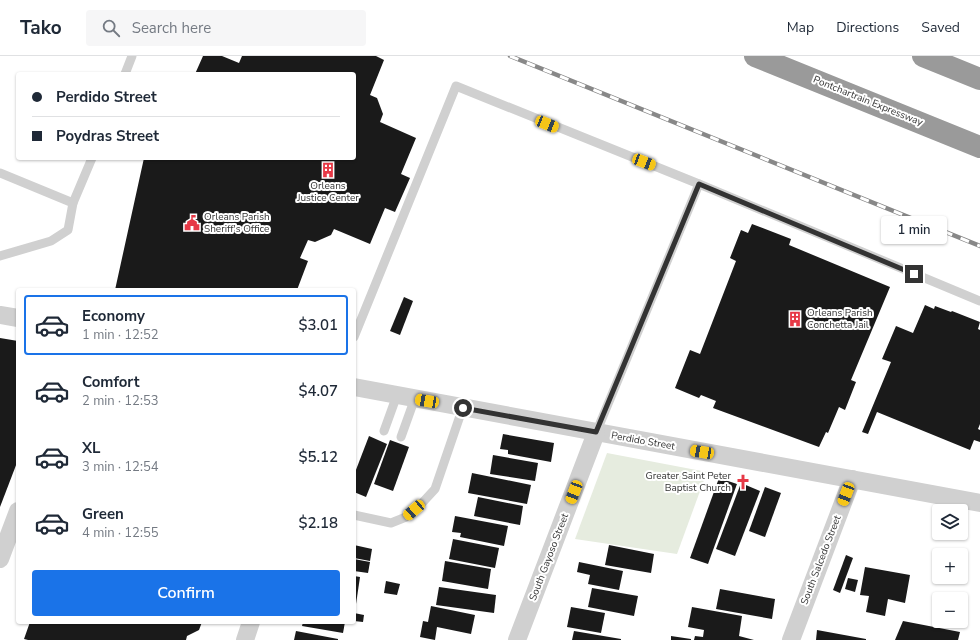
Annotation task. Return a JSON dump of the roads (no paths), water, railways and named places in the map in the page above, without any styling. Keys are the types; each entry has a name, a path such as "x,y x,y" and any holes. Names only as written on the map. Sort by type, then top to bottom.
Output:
{"highway":[{"name":"Pontchartrain Expressway","path":"755,56 980,147"},
{"path":"923,56 980,79"}],"street":[{"path":"0,315 16,318"},
{"name":"Perdido Street","path":"356,387 980,503"},
{"name":"South Gayoso Street","path":"517,640 596,432"},
{"name":"South Salcedo Street","path":"791,640 852,479"},
{"path":"0,559 16,516"},
{"path":"244,640 250,624"}],"lane":[{"path":"126,72 132,56"},
{"path":"356,332 456,86 699,184 980,301"},
{"path":"0,256 51,241 68,230 73,203 91,160"},
{"path":"0,173 73,203"},
{"name":"South Gayoso Street","path":"596,432 699,184"},
{"path":"384,431 397,395"},
{"path":"401,437 415,398"},
{"path":"356,515 391,523 406,517 423,502 434,489 463,408"}],"railway":[{"path":"510,56 980,246"}],"place":[{"name":"Orleans Justice Center","path":"328,170"},
{"name":"Orleans Parish Sheriff's Office","path":"192,223"},
{"name":"Orleans Parish Conchetta Jail","path":"795,319"},
{"name":"Greater Saint Peter Baptist Church","path":"743,482"}]}
